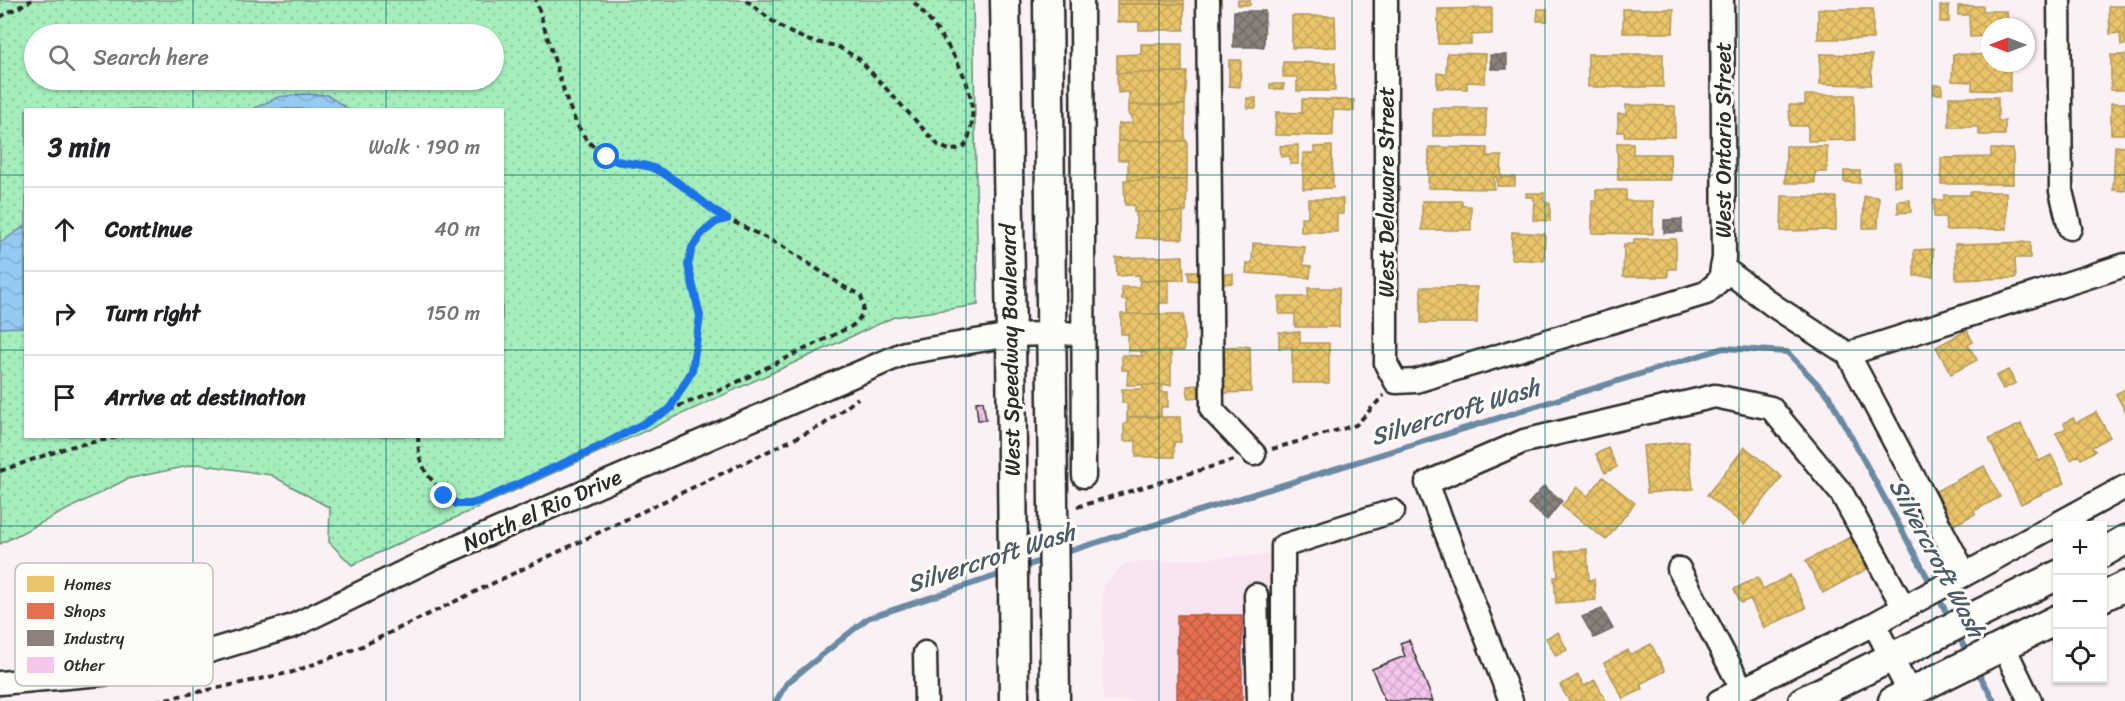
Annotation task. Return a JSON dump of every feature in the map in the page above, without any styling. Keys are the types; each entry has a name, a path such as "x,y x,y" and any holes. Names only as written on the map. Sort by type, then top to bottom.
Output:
{"main road":[{"name":"West Speedway Boulevard","path":"1005,0 1014,701"},
{"name":"West Speedway Boulevard","path":"1048,0 1055,701"},
{"path":"2107,551 2125,540"},
{"path":"1803,701 2053,577"},
{"path":"2107,595 2125,586"},
{"path":"1905,698 2053,621"}],"street":[{"path":"1082,0 1084,476"},
{"path":"1208,0 1212,410 1254,454"},
{"name":"West Delaware Street","path":"1386,0 1386,364 1396,382 1416,381 1706,294 1721,273"},
{"name":"West Ontario Street","path":"1721,273 1724,258 1722,0"},
{"path":"2059,0 2061,191 2070,228"},
{"path":"1848,354 2125,265"},
{"path":"1721,273 1848,354 1962,575"},
{"name":"North el Rio Drive","path":"213,649 293,626 437,556 904,353 1011,335 1083,333"},
{"path":"1511,701 1427,483 1524,441 1536,438 1716,396 1771,408 1842,494 1909,605"},
{"path":"1719,701 1874,624 2125,487"},
{"path":"1283,701 1283,546 1393,511"},
{"path":"1679,569 1742,689"},
{"path":"1256,595 1259,701"},
{"path":"1874,624 1891,658 1905,698"},
{"path":"2000,647 2030,701"},
{"path":"925,653 926,701"},
{"name":"North el Rio Drive","path":"0,683 15,682"}],"path":[{"path":"0,17 32,0"},
{"path":"417,438 419,456 426,472 444,496 457,504 470,504 527,481 628,433 669,410 724,388 852,326 862,317 865,304 860,294 846,288 782,246 727,219 690,191 652,168 631,163 618,163 588,142 576,125 567,101 543,16 536,0"},
{"path":"747,0 787,31 810,41 837,46 859,59 938,145 951,151 965,146 972,133 973,114 966,80 952,52 933,24 912,0"},
{"path":"669,410 692,371 700,316 688,265 692,248 701,234 716,222 727,219"},
{"path":"156,701 293,672 360,647 823,425 859,397"},
{"path":"0,471 69,447 113,438"}],"shaded area":[{"path":"1275,554 1273,701 1103,701 1103,585 1127,563"}],"green space":[{"path":"0,0 973,0 978,305 894,317 352,565 329,542 330,508 271,475 198,464 127,479 0,544"}],"water":[{"path":"304,94 327,95 346,108 255,108 278,97"},
{"path":"24,227 24,327 0,328 0,243"}],"building: Homes":[{"path":"1117,0 1184,0 1184,4 1117,4"},
{"path":"1238,0 1250,0 1250,5 1238,5"},
{"path":"1117,4 1184,4 1184,30 1139,30 1139,22 1117,22"},
{"path":"1940,6 1949,6 1949,22 1940,22"},
{"path":"1958,6 1983,6 1983,11 2007,11 2007,18 1981,18 1981,36 1970,37 1969,15 1958,15"},
{"path":"2109,6 2125,6 2125,45 2121,45 2120,33 2110,34"},
{"path":"1492,8 1492,34 1471,35 1471,44 1438,44 1438,9"},
{"path":"1538,9 1547,9 1547,21 1537,21"},
{"path":"1623,9 1674,9 1673,33 1623,33"},
{"path":"1818,9 1873,9 1873,39 1818,39"},
{"path":"1292,16 1335,16 1336,47 1292,48"},
{"path":"1141,44 1182,44 1182,72 1117,73 1117,55 1141,54"},
{"path":"1447,53 1486,54 1485,83 1467,82 1467,89 1437,88 1437,73 1446,74"},
{"path":"1588,54 1663,54 1663,87 1588,87"},
{"path":"1820,54 1872,55 1871,85 1820,84"},
{"path":"1953,54 1981,55 1981,72 2010,72 2010,91 1972,90 1972,82 1952,81"},
{"path":"2111,55 2125,55 2125,90 2111,90"},
{"path":"1229,60 1241,60 1240,87 1229,86"},
{"path":"1283,62 1335,63 1335,91 1297,91 1297,77 1283,77"},
{"path":"1187,72 1185,105 1129,105 1129,92 1118,93 1117,73"},
{"path":"1270,84 1284,84 1283,89 1270,89"},
{"path":"1934,85 1942,85 1942,94 1934,94"},
{"path":"1805,95 1854,95 1855,140 1808,141 1808,126 1790,126 1789,105 1805,105"},
{"path":"1949,97 1998,97 1998,121 2005,121 2005,135 1979,135 1979,127 1949,127"},
{"path":"1247,98 1256,98 1256,108 1247,108"},
{"path":"1302,99 1354,100 1354,111 1333,110 1333,136 1275,135 1276,112 1302,113"},
{"path":"2111,103 2125,103 2125,134 2111,134"},
{"path":"1129,105 1185,105 1185,141 1118,141 1118,124 1132,123"},
{"path":"1626,105 1675,106 1675,137 1624,136 1625,132 1618,132 1618,114 1626,114"},
{"path":"1433,108 1486,108 1486,136 1433,136"},
{"path":"1118,141 1187,141 1187,180 1128,180 1128,160 1118,160"},
{"path":"1617,143 1633,143 1633,154 1670,154 1671,180 1618,180"},
{"path":"1298,145 1298,164 1290,164 1290,156 1281,157 1280,146"},
{"path":"1332,146 1333,188 1303,189 1303,153 1314,153 1314,147"},
{"path":"1786,146 1827,146 1827,172 1815,172 1815,183 1785,183"},
{"path":"2115,146 2125,147 2125,191 2113,190"},
{"path":"1429,147 1487,148 1487,156 1502,156 1501,177 1515,177 1515,186 1497,186 1497,177 1494,177 1494,189 1428,188"},
{"path":"1991,149 2013,149 2013,184 1941,184 1941,158 1991,157"},
{"path":"1894,163 1901,163 1901,186 1894,186"},
{"path":"1844,171 1860,171 1860,183 1844,182"},
{"path":"1124,180 1187,180 1186,212 1134,212 1134,205 1125,205"},
{"path":"1596,190 1626,190 1626,201 1653,201 1653,234 1592,233 1592,201 1596,201"},
{"path":"1970,192 2006,192 2007,229 1946,230 1945,217 1934,217 1934,200 1944,200 1944,195 1970,195"},
{"path":"1526,193 1544,193 1544,202 1550,203 1550,221 1533,220 1534,197 1526,197"},
{"path":"1782,196 1836,197 1836,230 1781,231"},
{"path":"1864,196 1879,197 1878,228 1863,228"},
{"path":"1308,199 1343,199 1343,214 1337,214 1337,232 1301,232 1301,217 1308,217"},
{"path":"1910,200 1911,212 1898,213 1898,201"},
{"path":"1422,201 1462,201 1462,206 1471,206 1471,230 1422,230"},
{"path":"1136,212 1183,212 1183,239 1136,238"},
{"path":"1512,232 1545,234 1544,261 1511,259"},
{"path":"1634,239 1676,239 1676,269 1668,269 1668,277 1623,277 1624,244 1634,244"},
{"path":"2030,242 2030,258 2015,258 2016,278 1956,280 1955,244"},
{"path":"1253,243 1305,247 1303,265 1311,266 1310,278 1246,273 1247,263 1252,263"},
{"path":"1933,249 1933,276 1914,276 1914,250"},
{"path":"1183,256 1184,280 1140,281 1139,275 1117,276 1116,258"},
{"path":"1188,271 1198,271 1199,281 1189,280"},
{"path":"1223,274 1233,274 1233,283 1223,284"},
{"path":"1169,280 1169,303 1159,303 1159,314 1127,314 1127,300 1122,300 1122,287 1139,287 1140,281"},
{"path":"1421,287 1477,287 1477,323 1421,323"},
{"path":"1308,288 1339,288 1339,327 1295,327 1295,314 1279,314 1279,297 1308,297"},
{"path":"1121,314 1184,314 1184,351 1128,351 1128,334 1121,334"},
{"path":"1967,330 1973,342 1968,345 1977,360 1951,374 1936,347"},
{"path":"1279,332 1300,332 1300,343 1329,343 1329,383 1292,383 1292,347 1279,348"},
{"path":"1250,346 1251,392 1224,393 1223,347"},
{"path":"1141,351 1171,351 1171,385 1127,385 1128,370 1122,370 1122,355 1142,356"},
{"path":"2008,370 2016,383 2003,389 1996,376"},
{"path":"1143,385 1162,385 1162,392 1168,392 1168,407 1161,407 1161,416 1127,417 1127,403 1122,403 1122,389 1143,389"},
{"path":"1198,385 1199,397 1188,398 1187,386"},
{"path":"2125,389 2125,411 2116,394"},
{"path":"2096,412 2110,437 2092,447 2095,451 2081,459 2079,455 2071,460 2056,433 2066,428 2064,423 2073,418 2076,423"},
{"path":"1127,417 1180,417 1181,442 1174,442 1174,457 1136,457 1136,441 1124,441 1124,424 1127,423"},
{"path":"2021,424 2039,461 2051,455 2065,483 2021,504 1989,439"},
{"path":"1688,441 1693,489 1647,493 1643,446"},
{"path":"1745,447 1782,477 1744,525 1707,495"},
{"path":"1608,448 1617,467 1605,473 1596,454"},
{"path":"1984,466 2000,497 1954,525 1936,491"},
{"path":"1603,477 1635,503 1606,540 1562,506 1577,487 1588,496"},
{"path":"1850,537 1867,569 1823,593 1806,561"},
{"path":"1587,549 1589,580 1594,579 1596,600 1556,603 1554,577 1558,577 1556,552"},
{"path":"1790,575 1806,608 1764,628 1750,599 1741,603 1734,589 1758,577 1763,589"},
{"path":"1558,632 1567,650 1556,656 1546,638"},
{"path":"1651,644 1665,671 1640,684 1643,689 1623,699 1604,663 1628,650 1630,655"},
{"path":"1578,675 1584,686 1595,680 1606,701 1569,701 1560,685"}],"building: Shops":[{"path":"1177,615 1242,615 1242,701 1177,701"}],"building: Industry":[{"path":"1234,11 1265,11 1264,47 1233,47"},
{"path":"1490,55 1507,55 1507,69 1491,69"},
{"path":"1682,219 1682,232 1664,233 1664,220"},
{"path":"1544,486 1562,501 1547,520 1528,504"},
{"path":"1602,609 1613,629 1594,638 1582,617"}],"building: Other":[{"path":"983,401 986,420 978,420 976,402"},
{"path":"1409,640 1433,701 1385,701 1372,669 1405,656 1400,643"}],"waterway":[{"name":"Silvercroft Wash","path":"1060,554 1724,348 1787,352 1829,396 1950,619"},
{"name":"Silvercroft Wash","path":"1021,568 1045,559"},
{"name":"Silvercroft Wash","path":"776,701 787,683 868,618 1005,573"},
{"name":"Silvercroft Wash","path":"1957,634 1968,654"},
{"name":"Silvercroft Wash","path":"1976,668 1994,701"}],"route":[{"path":"444,496 457,504 481,501 628,433 669,410 692,371 700,316 688,265 692,248 701,234 716,222 727,219 690,191 652,168 631,163 618,163 607,157"}]}
